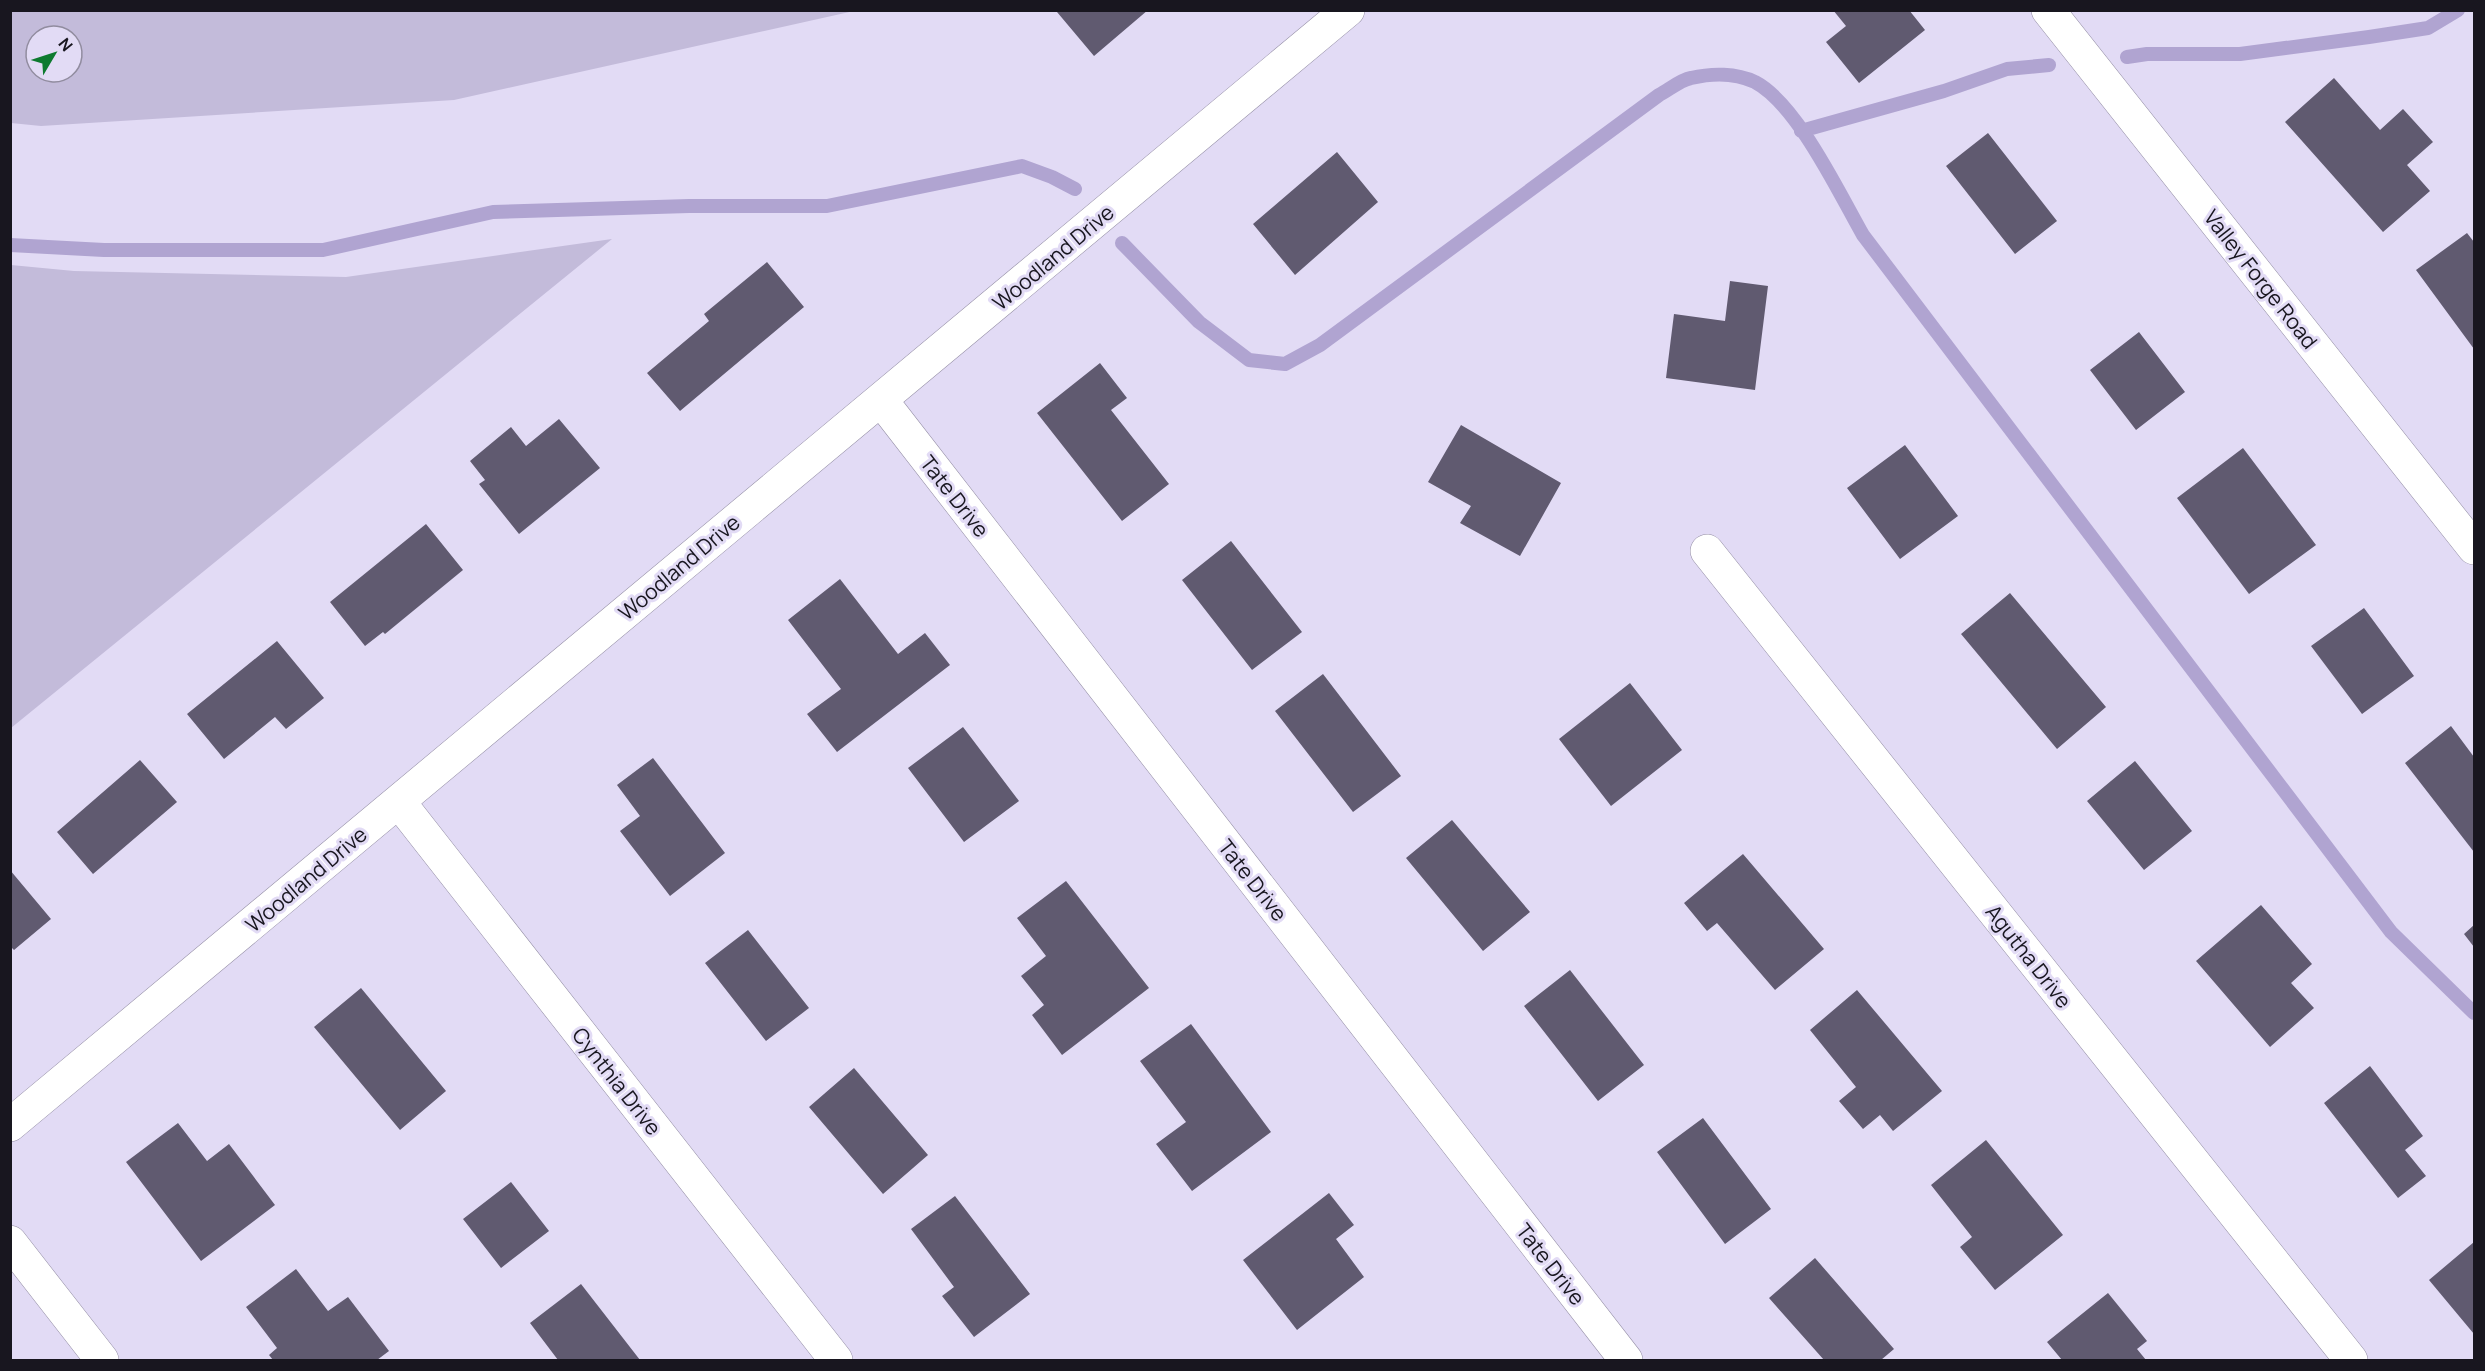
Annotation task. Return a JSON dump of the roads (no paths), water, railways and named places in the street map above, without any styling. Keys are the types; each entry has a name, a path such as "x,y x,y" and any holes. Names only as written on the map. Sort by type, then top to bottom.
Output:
{"street":[{"name":"Woodland Drive","path":"10,1125 1348,10"},
{"name":"Valley Forge Road","path":"2048,10 2475,548"},
{"name":"Tate Drive","path":"880,400 1626,1360"},
{"name":"Agutha Drive","path":"1707,551 2350,1360"},
{"name":"Cynthia Drive","path":"399,802 836,1360"},
{"path":"10,1242 102,1360"}],"waterway":[{"path":"2127,57 2147,54 2240,54 2369,37 2428,28 2458,10"},
{"path":"1801,131 1944,91 2007,69 2049,65"},
{"path":"1122,243 1199,322 1249,360 1285,364 1320,345 1659,95 1687,79 1707,75 1732,75 1755,82 1771,93 1801,129 1816,151 1863,235 2391,932 2474,1013"},
{"path":"10,245 104,250 323,250 493,212 689,206 827,206 1022,166 1052,177 1075,189"}]}
